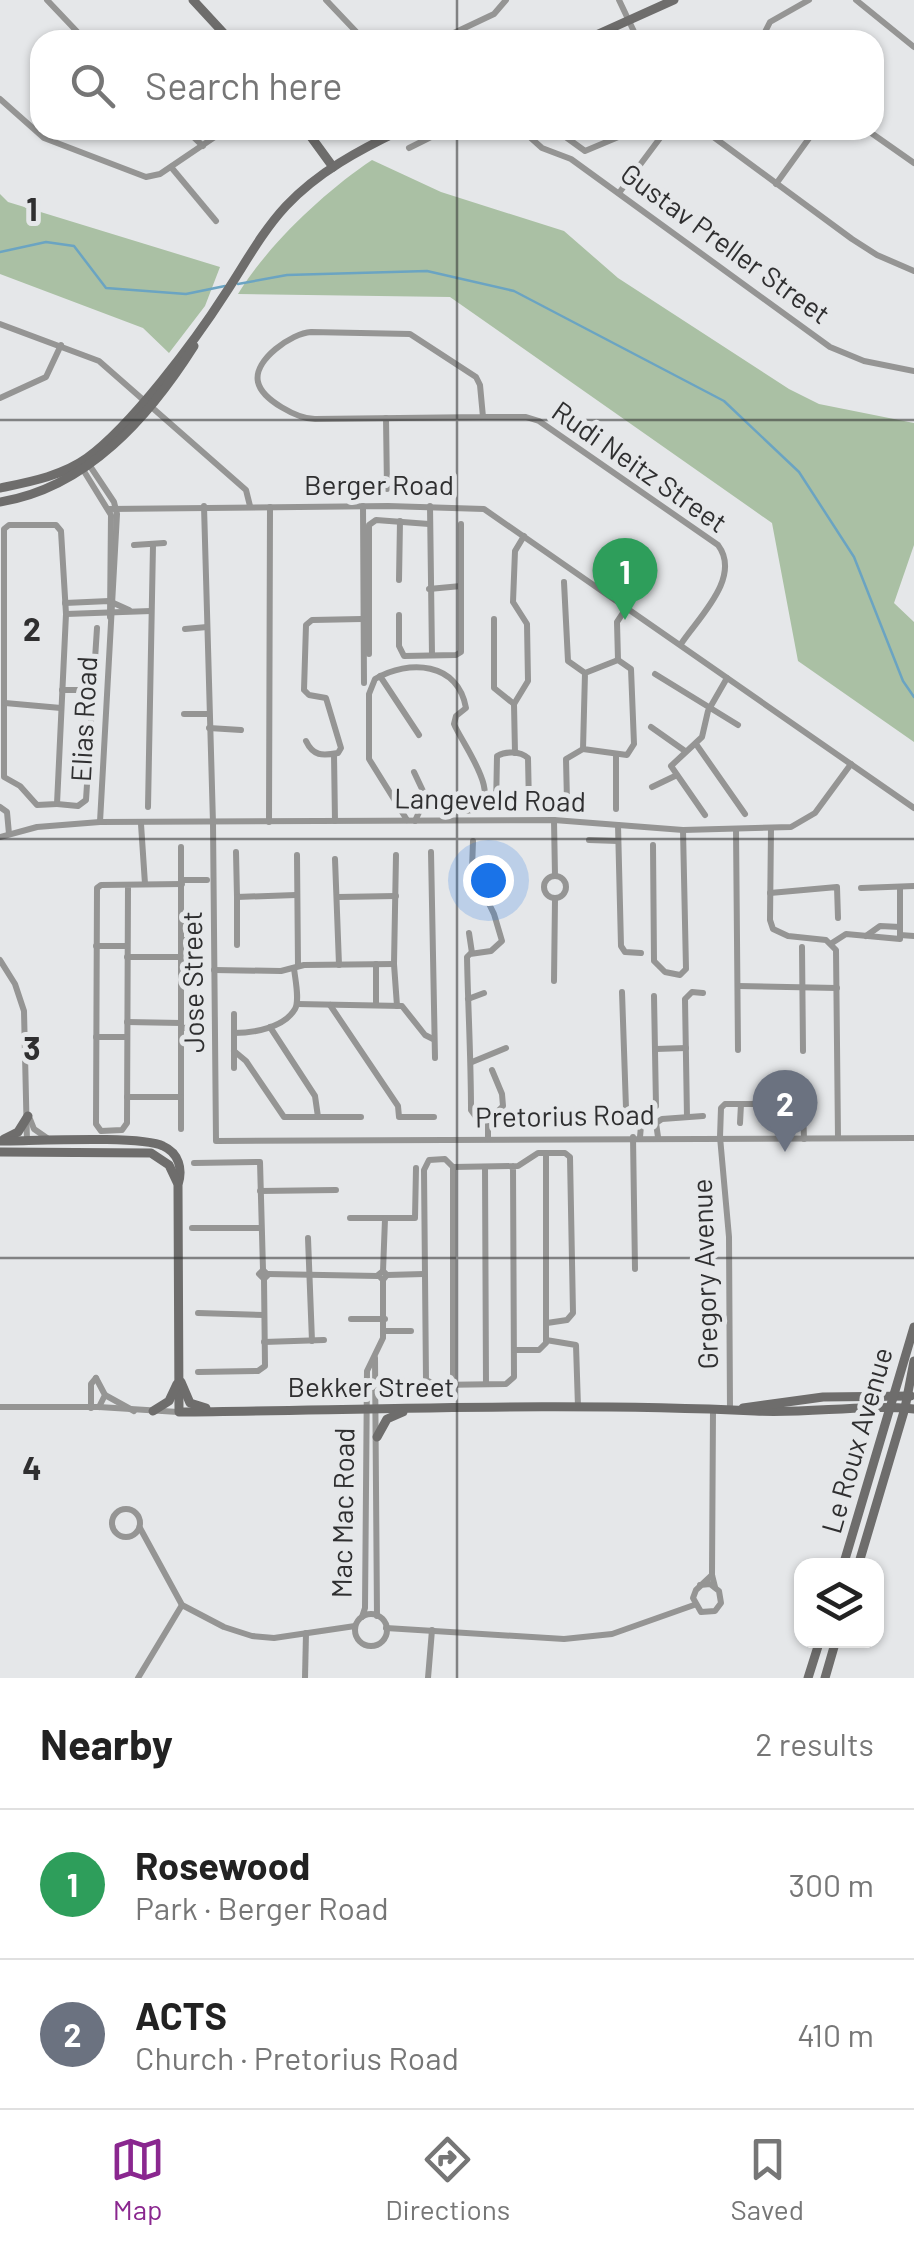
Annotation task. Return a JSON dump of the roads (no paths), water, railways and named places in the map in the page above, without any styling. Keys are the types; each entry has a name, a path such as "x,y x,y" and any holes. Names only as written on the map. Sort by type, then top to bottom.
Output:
{"street":[{"path":"47,0 76,30"},
{"path":"193,0 221,30"},
{"path":"326,0 354,30"},
{"path":"460,30 494,14 506,0"},
{"path":"619,0 633,30"},
{"path":"605,30 674,0"},
{"path":"766,30 770,22 809,0"},
{"path":"856,0 914,47"},
{"path":"0,98 30,128"},
{"path":"48,140 146,177 156,176 211,140"},
{"path":"197,140 203,146"},
{"path":"313,140 333,167"},
{"path":"0,502 44,491 85,464 183,363 256,243 286,206 333,167 382,140"},
{"path":"409,148 425,140"},
{"name":"Gustav Preller Street","path":"534,140 542,148 571,159 620,193 830,347 864,361 914,370"},
{"path":"570,140 585,151 611,140"},
{"path":"620,193 659,140"},
{"path":"717,140 877,256 914,271"},
{"path":"776,184 808,140"},
{"path":"880,140 914,164"},
{"path":"171,167 216,220"},
{"path":"0,324 99,361 246,490 250,506"},
{"name":"Rudi Neitz Street","path":"483,418 476,377 410,334 296,334 284,341 258,372 262,390 303,419 539,421 718,544 724,553 727,573 682,644"},
{"path":"0,398 46,377 61,346"},
{"path":"386,418 387,489"},
{"path":"0,488 85,464"},
{"path":"85,464 112,508"},
{"name":"Jose Street","path":"204,506 216,1142"},
{"path":"269,822 270,506"},
{"path":"363,506 364,683"},
{"path":"430,506 432,655"},
{"name":"Berger Road","path":"112,508 484,508 914,808"},
{"name":"Elias Road","path":"100,822 111,615 112,508"},
{"path":"369,654 368,528 376,520 429,524"},
{"path":"398,580 400,521"},
{"path":"56,804 66,614 62,531 56,525 9,524 4,529 4,777 20,786 37,805 78,806 86,800 98,628"},
{"path":"399,615 401,654 456,655 461,650 461,524"},
{"path":"515,753 514,704 528,681 527,624 513,599 515,554 524,536"},
{"path":"134,545 164,543"},
{"path":"148,807 153,545"},
{"path":"564,582 566,656 572,665 586,672 618,660"},
{"path":"429,588 461,586"},
{"path":"66,603 111,602 130,611"},
{"path":"618,660 617,622 628,607"},
{"path":"66,614 151,611"},
{"path":"306,741 314,754 339,752 327,700 304,690 304,630 312,620 362,619"},
{"path":"494,619 494,688 514,704"},
{"path":"186,629 207,628"},
{"path":"567,801 566,759 582,749 627,755 634,744 634,676 618,660"},
{"path":"406,667 436,668 449,677 464,698 466,708 456,716 454,724 478,769 485,799 467,811 432,808 420,810 411,821 369,759 372,682 406,667"},
{"path":"582,749 586,672"},
{"path":"655,674 738,726"},
{"path":"380,676 419,735"},
{"path":"705,816 676,776 672,762 696,744 705,731 710,708 728,677"},
{"path":"62,690 93,690"},
{"path":"5,703 61,708"},
{"path":"184,714 209,714"},
{"path":"650,727 685,751"},
{"path":"209,728 241,730"},
{"path":"696,744 746,814"},
{"path":"496,808 495,759 502,754 515,753 529,760 529,805"},
{"path":"334,754 335,821"},
{"path":"616,756 616,809"},
{"name":"Langeveld Road","path":"0,837 37,826 100,822 554,820 684,830 791,827 816,813 851,764"},
{"path":"414,772 432,808"},
{"path":"652,787 676,776"},
{"path":"0,807 7,812 9,834"},
{"path":"554,820 556,876"},
{"path":"140,824 145,884"},
{"path":"618,825 622,946 625,952 641,953"},
{"path":"771,828 770,920 776,932 832,943 846,934 866,936 880,926 914,936"},
{"path":"736,829 738,1050"},
{"path":"653,845 654,962 665,972 680,975 686,969 684,830"},
{"path":"589,840 618,841"},
{"path":"473,841 471,865 502,941 495,949 467,957 472,1112 476,1117 488,1117 501,1110 503,1102 492,1070"},
{"path":"180,846 181,1129"},
{"path":"236,852 237,945"},
{"path":"431,852 434,1058"},
{"path":"234,1033 260,1032 292,1013 296,1004 297,855"},
{"path":"396,855 397,1006"},
{"path":"335,860 339,964"},
{"path":"475,875 500,866"},
{"path":"556,876 565,880 567,888 555,898 548,896 544,888 546,881 556,876"},
{"path":"128,884 126,1128 98,1130 97,888 128,884 207,880"},
{"path":"861,888 914,886"},
{"path":"900,887 900,934"},
{"path":"770,893 837,888 838,918"},
{"path":"237,897 296,895"},
{"path":"338,897 396,896"},
{"path":"554,981 555,898"},
{"path":"469,933 472,954"},
{"path":"180,940 202,940"},
{"path":"832,943 836,950 838,1138"},
{"path":"96,946 127,946"},
{"path":"802,948 803,1052"},
{"path":"127,957 180,957"},
{"path":"0,960 22,1000 26,1142"},
{"path":"214,970 282,971 339,964 394,964"},
{"path":"376,964 376,1005"},
{"path":"738,986 837,988"},
{"path":"622,992 626,1108 630,1117 643,1122"},
{"path":"687,1117 686,996 702,993"},
{"path":"468,999 484,994"},
{"path":"654,996 656,1106"},
{"path":"296,1004 406,1008 425,1036 433,1039"},
{"path":"330,1005 398,1106 399,1116 434,1117"},
{"path":"234,1014 234,1068"},
{"path":"127,1022 203,1028"},
{"path":"270,1027 315,1096 318,1117"},
{"path":"96,1037 127,1037"},
{"path":"472,1062 506,1048"},
{"path":"656,1049 686,1048"},
{"path":"234,1051 246,1061 284,1117 361,1117"},
{"path":"802,1079 804,1139"},
{"path":"128,1097 181,1096"},
{"path":"720,1138 721,1108 725,1104 761,1104"},
{"path":"740,1104 740,1122"},
{"path":"1,1140 18,1132 28,1114"},
{"path":"28,1114 34,1129 54,1141"},
{"path":"656,1123 662,1119 703,1116"},
{"path":"488,1117 488,1138"},
{"path":"635,1269 637,1137 643,1122 651,1118 656,1123 658,1137"},
{"name":"Gregory Avenue","path":"720,1138 729,1238 730,1409"},
{"name":"Pretorius Road","path":"216,1142 914,1138"},
{"path":"1,1140 133,1141 162,1145 172,1152 179,1164 178,1412"},
{"path":"26,1142 60,1152"},
{"path":"0,1152 151,1153 169,1166 178,1185"},
{"path":"514,1350 545,1347 546,1153"},
{"path":"512,1166 515,1375 512,1381 486,1384 433,1384 426,1379 425,1166 432,1160 445,1159 453,1166 512,1166 526,1164 534,1154 566,1154 573,1164 573,1313 567,1320 548,1323"},
{"path":"194,1163 258,1161 265,1275 265,1366 198,1372"},
{"path":"453,1166 453,1384"},
{"path":"485,1167 486,1384"},
{"path":"350,1218 416,1216 416,1168"},
{"path":"260,1190 336,1190"},
{"path":"372,1409 367,1371 376,1358 384,1331 384,1219"},
{"path":"192,1228 261,1228"},
{"path":"308,1238 312,1340"},
{"path":"265,1275 424,1274"},
{"path":"198,1313 264,1315"},
{"path":"351,1319 385,1319"},
{"name":"Le Roux Avenue","path":"845,1558 914,1327"},
{"path":"384,1331 410,1331"},
{"path":"264,1342 324,1340"},
{"path":"546,1340 576,1345 578,1409"},
{"name":"Le Roux Avenue","path":"861,1558 909,1409 914,1361"},
{"path":"96,1407 91,1384 96,1378 104,1395 135,1411"},
{"path":"153,1411 169,1401 178,1378"},
{"path":"178,1378 190,1403 212,1412"},
{"path":"96,1407 104,1395"},
{"name":"Bekker Street","path":"0,1407 178,1412 713,1410 785,1400 911,1396"},
{"name":"Bekker Street","path":"742,1408 822,1412 909,1409"},
{"name":"Mac Mac Road","path":"372,1409 377,1438 377,1616"},
{"name":"Mac Mac Road","path":"362,1617 372,1409"},
{"path":"377,1438 387,1419 415,1409"},
{"path":"712,1575 693,1595 701,1612 715,1610 722,1598 712,1575 713,1410"},
{"path":"366,1504 378,1504"},
{"path":"140,1528 125,1538 114,1530 113,1518 123,1510 134,1512 148,1546 182,1605 224,1626 252,1636 274,1638 356,1626"},
{"path":"132,1536 148,1546"},
{"path":"700,1586 716,1587"},
{"path":"386,1628 552,1640 612,1634 694,1604"},
{"path":"138,1678 182,1605"},
{"path":"377,1616 386,1628 382,1642 372,1646 358,1640 356,1626 362,1617 377,1616"},
{"path":"428,1678 432,1630"},
{"path":"304,1678 306,1633"},
{"path":"808,1678 817,1648"},
{"path":"825,1678 834,1648"}],"waterway":[{"path":"0,252 46,242 74,246 106,288 186,294 225,286"},
{"path":"238,284 287,275 427,271 514,291 724,401 799,472 854,557 903,681 914,697"}],"place":[{"name":"Rosewood","path":"625,620"},
{"name":"ACTS","path":"785,1152"}]}
